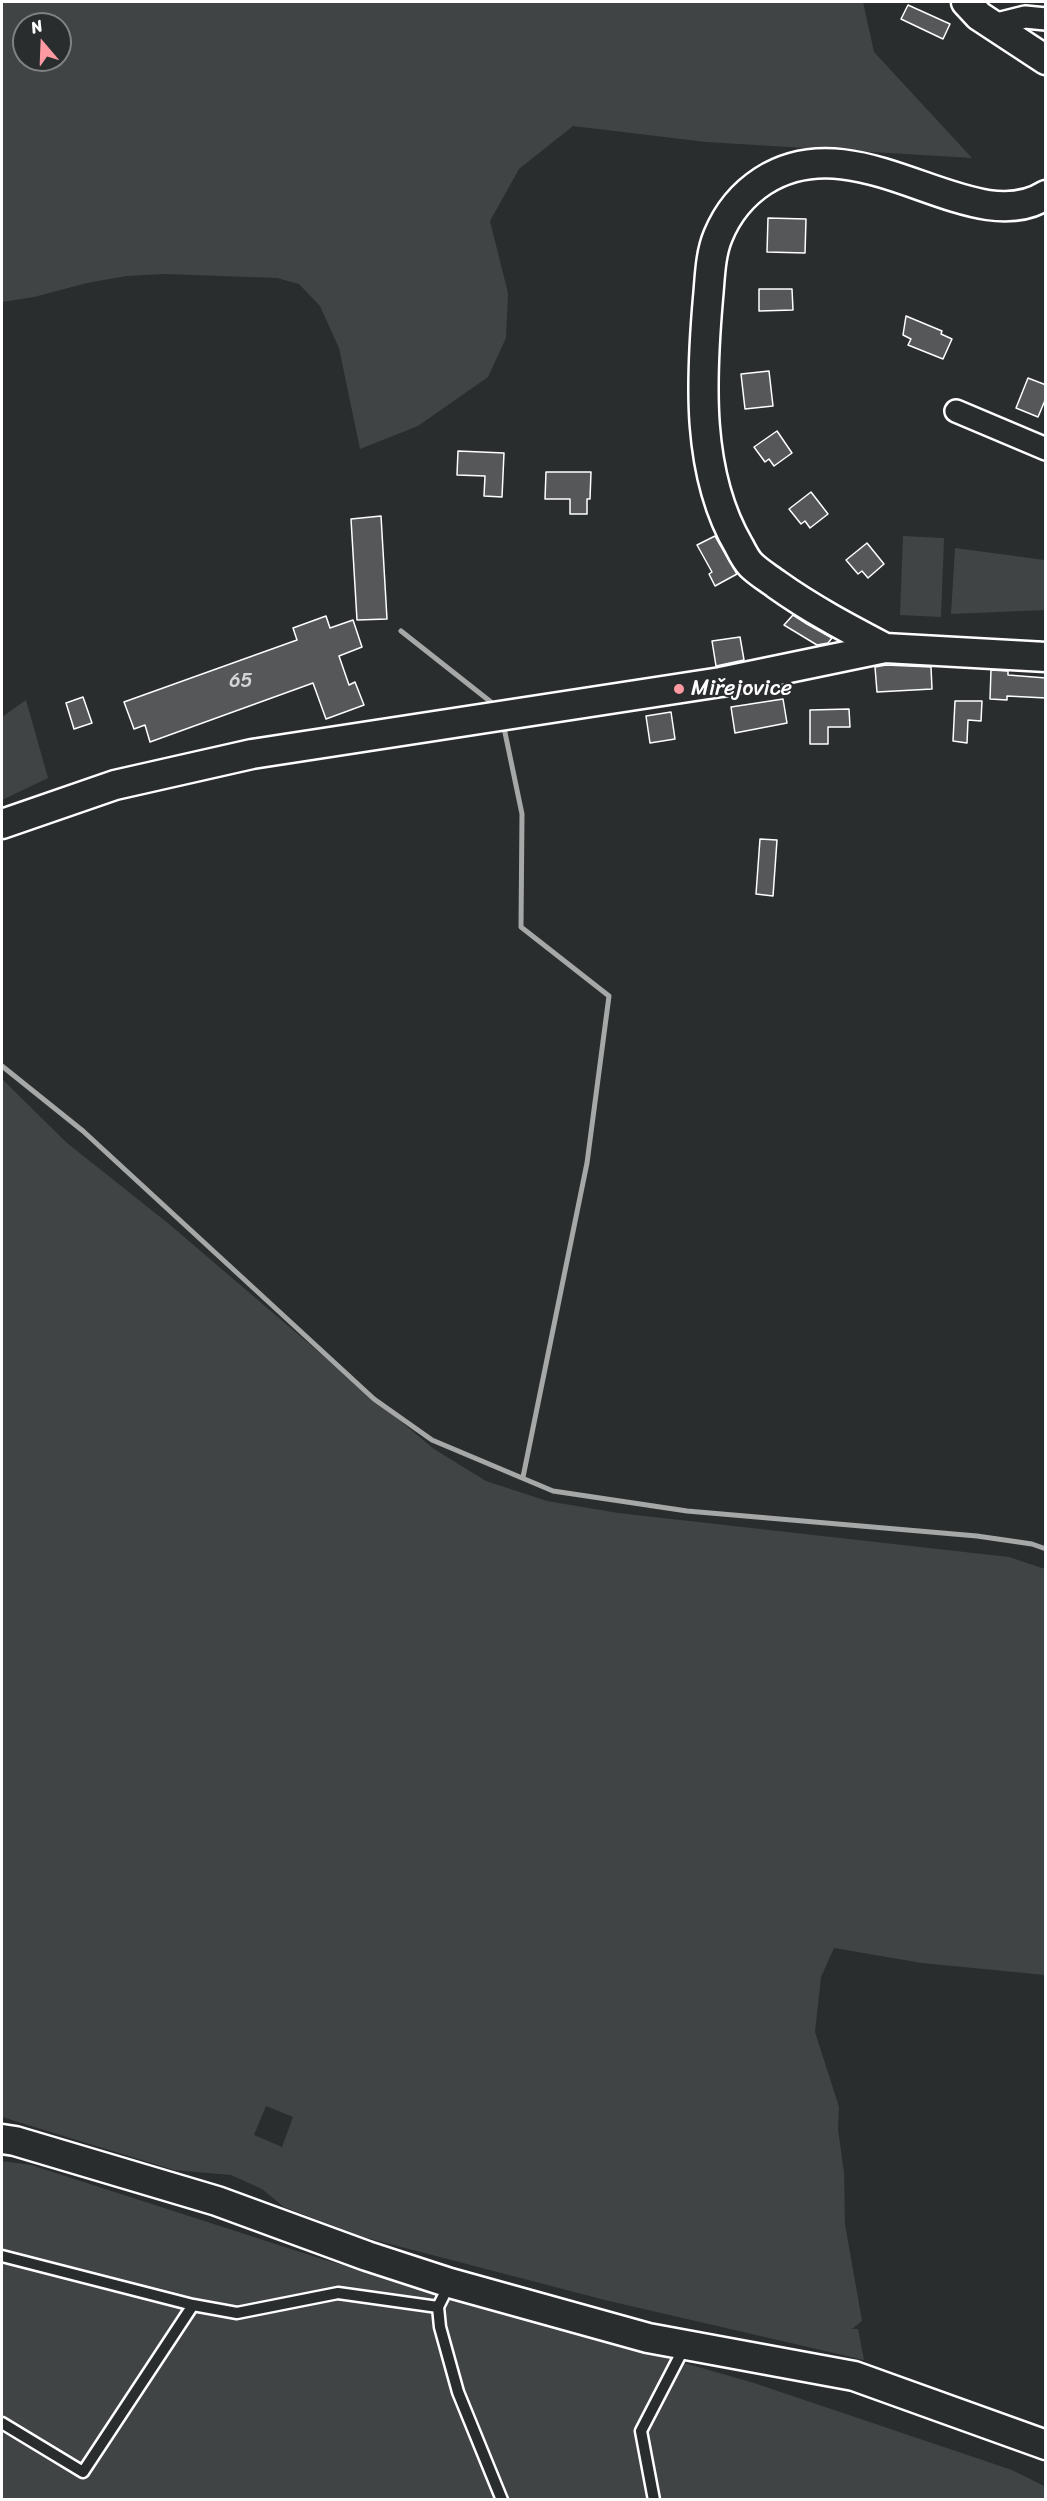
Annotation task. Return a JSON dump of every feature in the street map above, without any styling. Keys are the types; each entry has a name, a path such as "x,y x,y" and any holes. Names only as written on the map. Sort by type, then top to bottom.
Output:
{"street":[{"path":"966,2 979,16 1046,60"},
{"path":"993,25 1025,17 1046,19"},
{"path":"885,648 800,601 750,565 727,525 712,475 704,425 706,320 712,264 718,237 731,211 750,190 782,171 806,164 851,164 994,207 1024,205 1046,195"},
{"path":"956,411 1046,449"},
{"path":"2,824 115,785 252,754 721,682 885,648 1046,657"},
{"path":"2,2139 217,2201 367,2256 444,2295 685,2346 854,2376 1046,2445"}],"lane":[{"path":"2,2256 193,2306 237,2313 338,2293 444,2295 440,2327 458,2392 502,2499"},
{"path":"2,2423 83,2472 193,2306"},
{"path":"654,2499 641,2431 685,2346"}],"shaded area":[{"path":"2,2 863,2 874,52 972,158 706,142 573,126 519,169 490,221 508,293 506,338 488,377 418,426 360,449 339,348 320,306 299,284 277,278 165,274 126,276 87,283 34,297 2,302"},
{"path":"903,536 944,538 941,617 900,615"},
{"path":"955,548 1045,560 1045,610 951,614"},
{"path":"26,700 48,778 2,800 2,717"},
{"path":"2,1079 67,1143 169,1224 434,1449 486,1481 547,1501 618,1513 1009,1557 1045,1569 1045,1975 922,1963 834,1948 821,1977 815,2032 839,2107 838,2129 844,2173 845,2224 862,2321 852,2329 858,2329 864,2360 605,2300 363,2237 284,2207 262,2189 231,2175 174,2170 2,2117","holes":["266,2106 293,2117 282,2147 254,2135"]},
{"path":"2,2161 31,2165 322,2259 754,2383 1012,2470 1046,2487 1045,2500 2,2500"}],"building":[{"path":"908,5 950,24 943,39 901,19"},
{"path":"768,218 806,219 805,253 767,252"},
{"path":"759,289 792,289 793,310 759,311"},
{"path":"906,316 942,331 941,334 952,339 943,359 908,345 911,339 903,335"},
{"path":"769,371 773,406 745,409 741,374"},
{"path":"1028,378 1046,385 1046,398 1038,417 1016,408"},
{"path":"777,431 792,453 774,466 769,459 765,462 754,447"},
{"path":"458,451 504,453 502,497 484,496 485,476 457,475"},
{"path":"546,472 591,472 587,514 570,514 570,499 545,499"},
{"path":"811,492 828,514 810,528 805,521 801,524 789,509"},
{"path":"381,516 387,619 357,620 351,519"},
{"path":"715,536 737,574 715,586 709,574 712,572 697,545"},
{"path":"867,543 884,564 868,578 862,571 858,574 846,560"},
{"path":"793,615 832,638 828,643 817,645 784,625"},
{"path":"326,616 330,628 353,620 362,647 339,656 349,685 355,682 364,705 326,719 313,683 150,742 145,725 134,729 124,702 297,640 293,628"},
{"path":"740,637 744,660 716,666 712,641"},
{"path":"886,665 931,667 932,689 877,692 875,667"},
{"path":"991,670 1008,671 1008,675 1046,678 1046,698 1007,696 1007,700 990,699"},
{"path":"83,697 92,723 74,729 66,703"},
{"path":"783,699 787,723 735,733 731,707"},
{"path":"955,701 982,701 981,721 968,720 967,743 953,741"},
{"path":"849,709 850,727 828,727 828,744 810,744 810,710"},
{"path":"671,712 675,739 650,743 646,716"},
{"path":"760,839 777,840 773,896 756,894"}],"waterway":[{"path":"401,631 496,706"},
{"path":"503,723 522,814 521,927 609,996 587,1163 523,1477"},
{"path":"2,1066 83,1131 374,1399 432,1440 553,1491 687,1511 977,1536 1032,1544 1046,1549"}],"place":[{"name":"Miřejovice","path":"679,689"}]}
